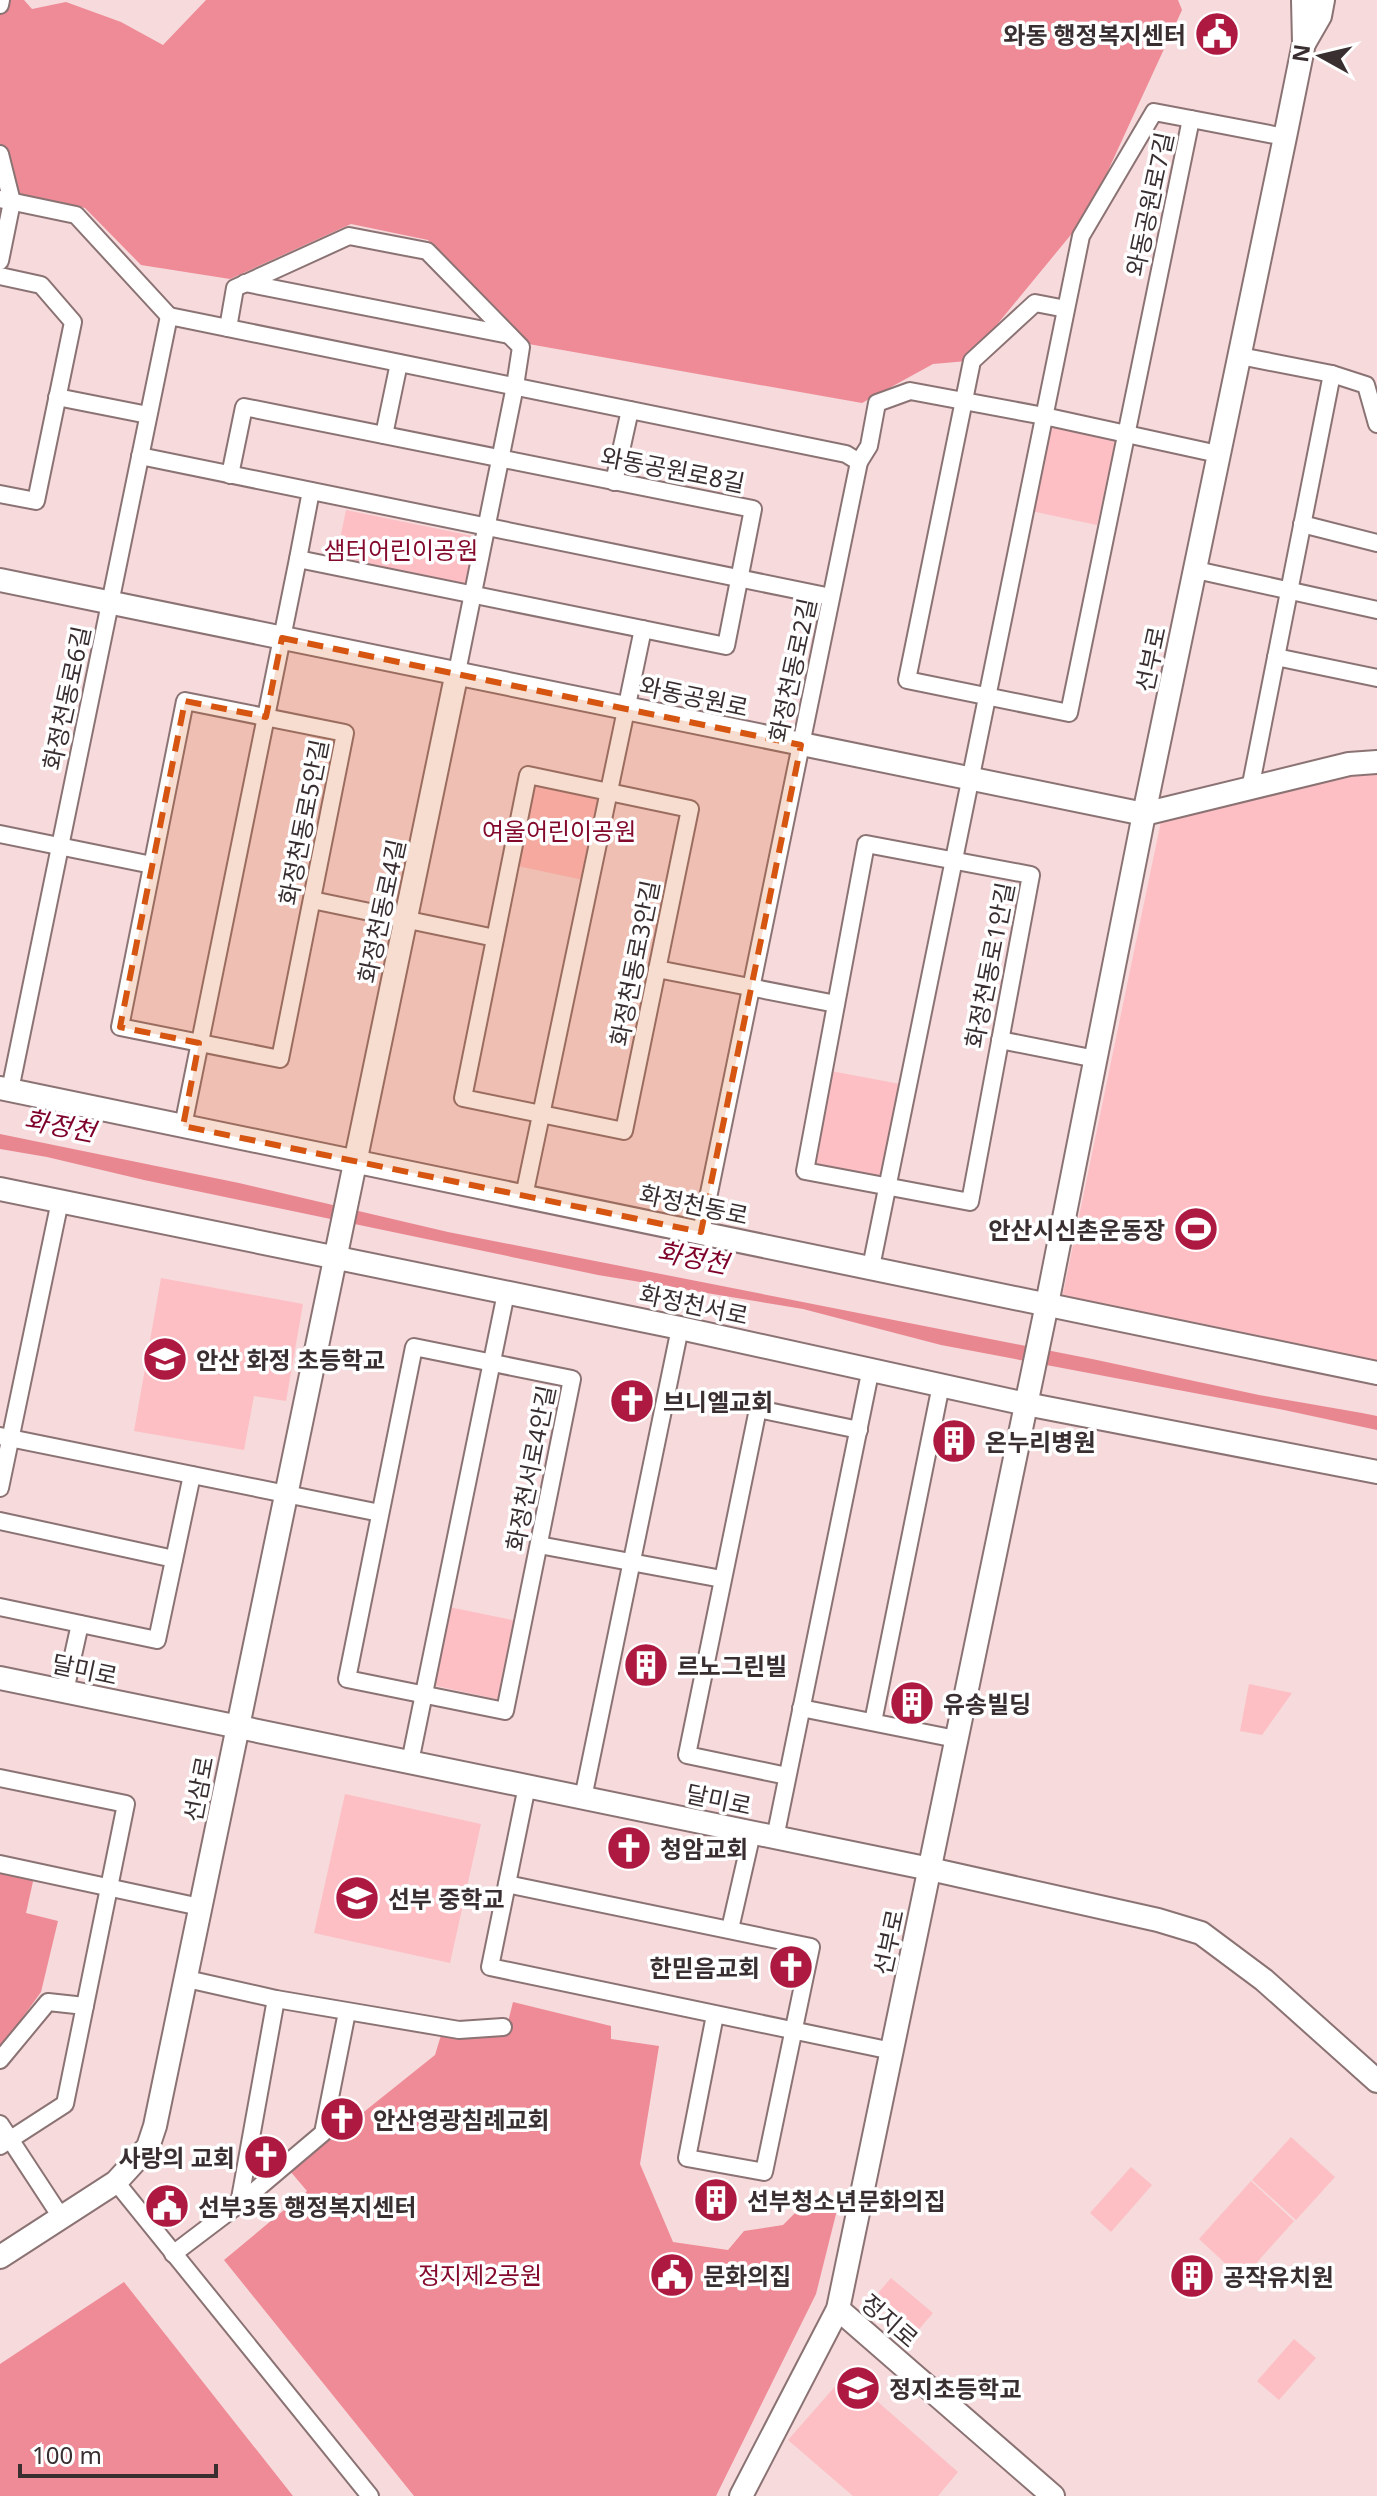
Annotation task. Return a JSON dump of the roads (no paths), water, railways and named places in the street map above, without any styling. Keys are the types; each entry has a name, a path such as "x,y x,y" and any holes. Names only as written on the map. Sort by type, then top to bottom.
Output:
{"street":[{"name":"선부로","path":"741,2496 838,2309 1304,43 1303,0"},
{"path":"1304,43 1320,16 1323,0"},
{"name":"와동공원로7길","path":"871,1267 969,778 1081,236 1154,112 1191,119 1069,713 986,696"},
{"path":"1191,119 1285,137"},
{"path":"0,154 6,201 0,261"},
{"path":"6,201 76,215 169,316 846,454 859,462"},
{"path":"228,328 235,288 349,236 427,251 521,347 457,672"},
{"path":"0,276 41,285 73,322 36,501 0,494"},
{"path":"245,283 509,335"},
{"path":"986,696 907,680 972,361 1035,303 1066,309"},
{"name":"화정천동로6길","path":"5,1089 60,846 169,316"},
{"path":"1240,356 1332,374 1366,385 1377,424"},
{"path":"384,435 399,363"},
{"path":"1250,789 1332,374"},
{"name":"화정천동로2길","path":"701,1232 859,462 869,446 877,403 910,391 964,400"},
{"path":"57,397 148,415"},
{"path":"964,400 1218,454"},
{"name":"와동공원로8길","path":"230,475 244,407 753,509 726,646 298,559"},
{"path":"614,482 630,410"},
{"path":"140,456 831,597"},
{"path":"183,1126 311,491"},
{"path":"1302,524 1377,543"},
{"path":"1196,570 1377,610"},
{"name":"와동공원로","path":"0,580 1144,814 1349,764 1377,762"},
{"path":"524,1196 643,629"},
{"path":"1276,657 1377,678"},
{"name":"화정천동로4길","path":"341,1235 457,672"},
{"name":"화정천동로5안길","path":"185,701 345,733 280,1059 120,1027 152,865 185,701"},
{"name":"화정천동로3안길","path":"528,775 690,809 624,1131 463,1098 495,938 528,775"},
{"path":"0,834 152,865"},
{"name":"화정천동로1안길","path":"866,844 953,860 1031,875 970,1202 805,1171 866,844"},
{"path":"312,900 495,938"},
{"path":"657,969 836,1004"},
{"path":"1000,1040 1096,1059"},
{"name":"화정천동로","path":"5,1089 1377,1373"},
{"name":"화정천서로","path":"0,1189 871,1368 1026,1404 1377,1472"},
{"path":"0,1488 5,1437 60,1201"},
{"name":"선삼로","path":"0,2257 116,2182 148,2147 187,1979 341,1235"},
{"path":"410,1762 506,1293"},
{"path":"583,1798 680,1328"},
{"name":"화정천서로4안길","path":"414,1347 493,1362 572,1379 505,1711 347,1679 414,1347"},
{"path":"775,1838 871,1368"},
{"path":"873,1722 941,1385"},
{"path":"787,1776 687,1755 722,1579 758,1409 859,1430"},
{"path":"5,1437 380,1513"},
{"path":"0,1607 157,1640 192,1475"},
{"path":"0,1521 174,1559"},
{"path":"539,1545 722,1579"},
{"path":"65,1691 80,1624"},
{"name":"달미로","path":"0,1678 930,1869 1158,1920 1201,1933 1264,1980 1377,2081"},
{"path":"801,1708 956,1739"},
{"path":"0,1778 126,1804 65,2104 5,2143"},
{"path":"527,1786 490,1967 892,2051"},
{"path":"730,1929 752,1833"},
{"path":"0,1864 200,1907"},
{"path":"507,1884 811,1947 764,2172 687,2158 715,2015"},
{"path":"187,1979 276,1999 459,2030 503,2027"},
{"path":"239,2204 276,1999"},
{"path":"0,2060 48,2002 85,2006"},
{"path":"173,2254 239,2204 323,2133 347,2012"},
{"path":"0,2124 5,2143 61,2217"},
{"path":"116,2182 370,2496"},
{"name":"정지로","path":"838,2309 1053,2496"}],"place":[{"name":"와동 행정복지센터","path":"1217,34"},
{"name":"안산시신촌운동장","path":"1196,1229"},
{"name":"안산 화정 초등학교","path":"165,1359"},
{"name":"브니엘교회","path":"632,1401"},
{"name":"온누리병원","path":"954,1441"},
{"name":"르노그린빌","path":"646,1665"},
{"name":"유송빌딩","path":"912,1703"},
{"name":"청암교회","path":"629,1848"},
{"name":"선부 중학교","path":"357,1898"},
{"name":"한믿음교회","path":"791,1967"},
{"name":"안산영광침례교회","path":"342,2119"},
{"name":"사랑의 교회","path":"266,2157"},
{"name":"선부청소년문화의집","path":"716,2200"},
{"name":"선부3동 행정복지센터","path":"167,2206"},
{"name":"문화의집","path":"672,2275"},
{"name":"공작유치원","path":"1192,2276"},
{"name":"정지초등학교","path":"858,2388"}],"park label":[{"name":"샘터어린이공원","path":"401,549"},
{"name":"여울어린이공원","path":"559,830"},
{"name":"정지제2공원","path":"480,2274"}],"water label":[{"name":"화정천","path":"60,1125"},
{"name":"화정천","path":"693,1257"}]}
